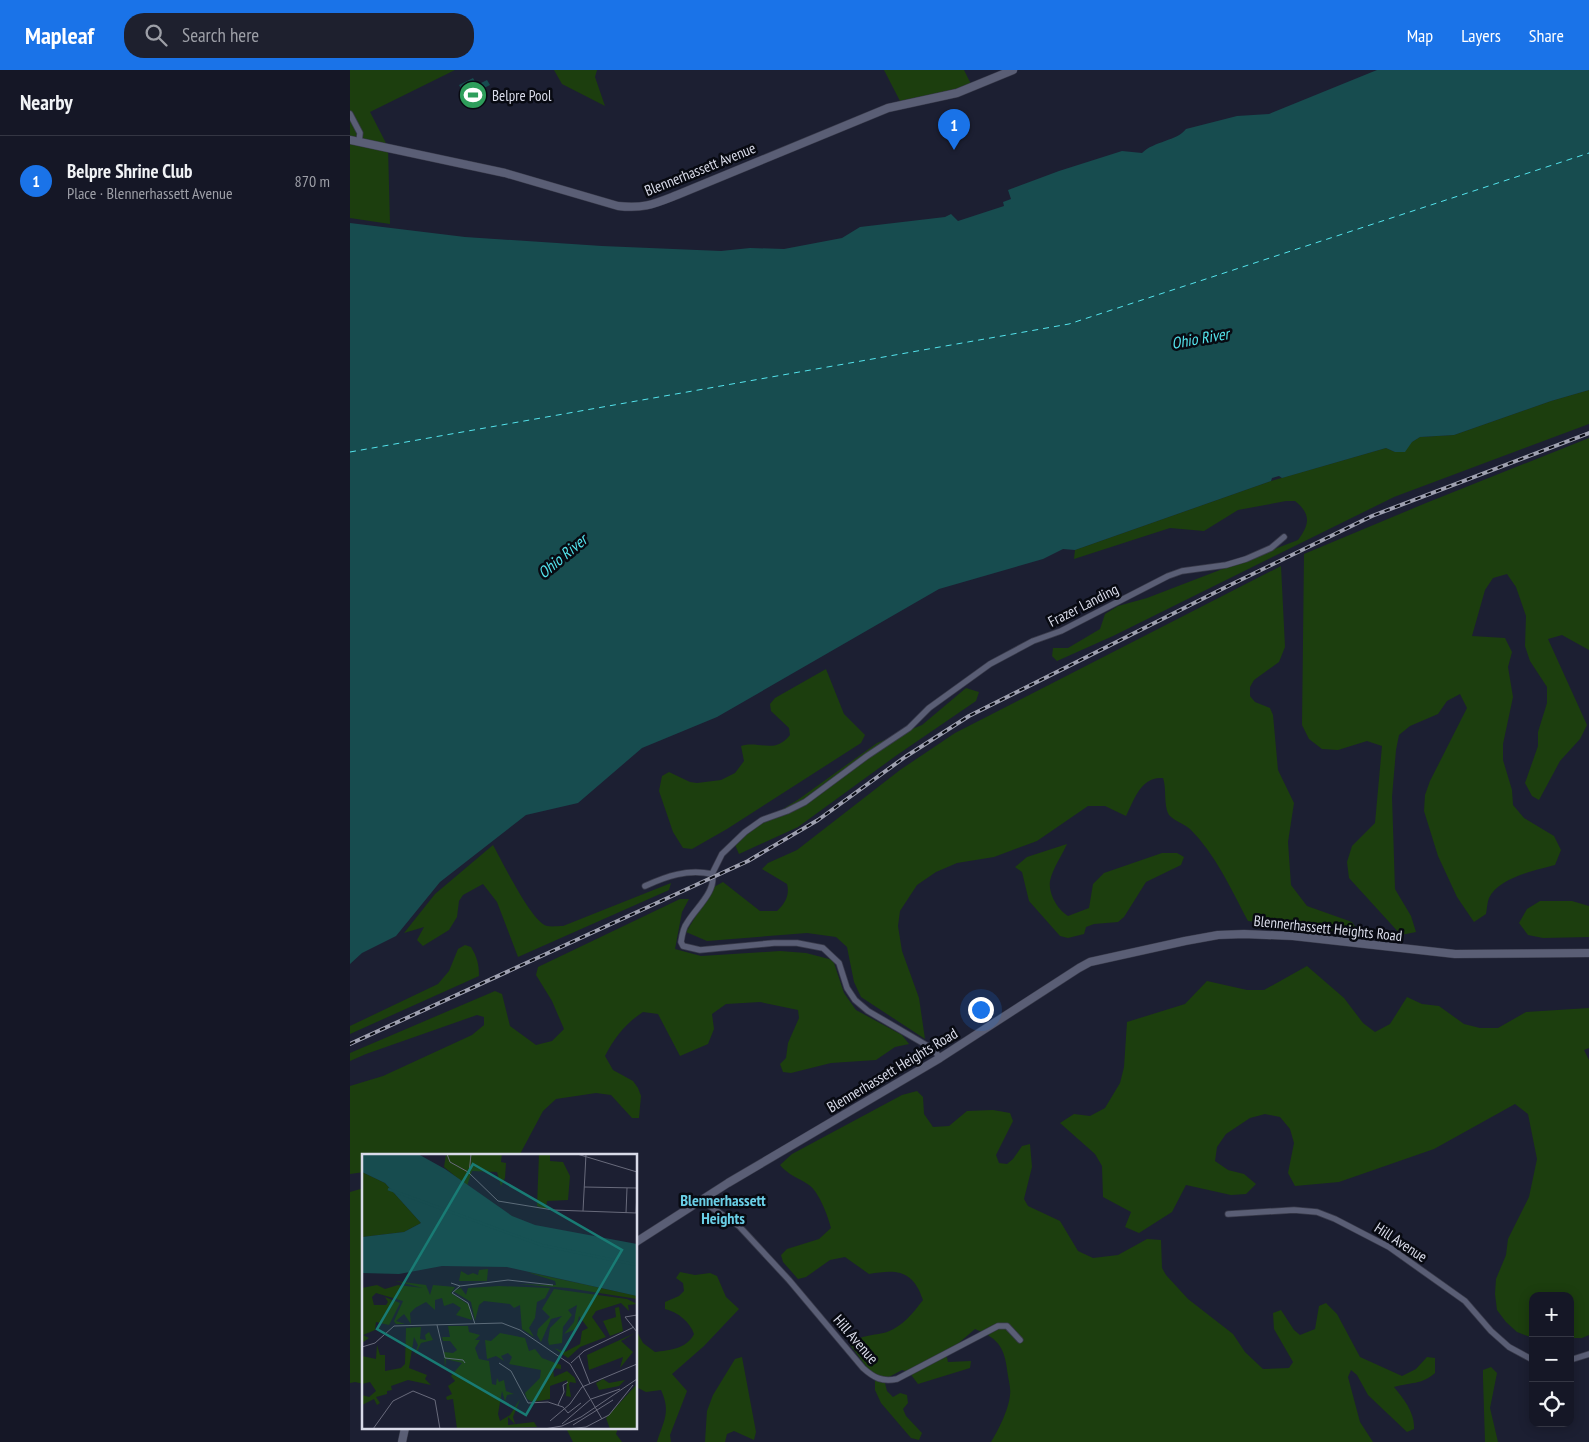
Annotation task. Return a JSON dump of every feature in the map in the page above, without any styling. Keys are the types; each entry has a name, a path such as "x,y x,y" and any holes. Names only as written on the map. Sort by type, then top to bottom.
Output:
{"street":[{"name":"Blennerhassett Avenue","path":"350,140 505,173 618,206 644,207 872,114 902,104 957,93 1014,70"},
{"path":"350,114 360,133 359,142"},
{"name":"Frazer Landing","path":"940,1058 933,1049 868,1010 855,1000 847,988 839,963 823,948 774,943 700,950 683,946 681,942 686,924 704,899 713,878 712,874 722,854 745,832 762,820 805,802 867,756 909,728 929,708 990,664 1033,641 1061,631 1168,576 1182,571 1226,565 1246,559 1270,548 1284,537"},
{"path":"644,886 680,873 700,872 712,874"},
{"name":"Blennerhassett Heights Road","path":"638,1241 702,1200 940,1058 1071,972 1090,962 1218,935 1244,934 1293,936 1455,954 1589,953"},
{"name":"Hill Avenue","path":"702,1200 739,1226 789,1280 872,1377 879,1380 896,1379 998,1326 1007,1326 1020,1340"},
{"name":"Hill Avenue","path":"1228,1214 1294,1210 1317,1212 1335,1219 1389,1247 1465,1301 1508,1347 1529,1358"},
{"path":"1574,1359 1589,1354"}],"green space":[{"path":"350,70 455,70 370,112 388,147 390,224 350,218"},
{"path":"554,70 597,70 595,77 605,106 562,84"},
{"path":"884,70 964,70 971,84 900,101"},
{"path":"1589,390 1589,424 1394,497 1113,636 1057,661 1052,656 1053,648 1068,648 1100,629 1105,614 1118,606 1147,598 1298,540 1305,529 1307,519 1304,510 1295,501 1286,501 1238,510 1204,531 1170,528 1074,559 1075,550 1271,481 1386,448 1395,452 1420,437 1454,435 1551,401"},
{"path":"1589,438 1589,650 1562,635 1548,639 1587,725 1580,739 1560,761 1539,800 1532,796 1525,783 1538,746 1538,732 1547,703 1547,687 1530,661 1525,646 1526,616 1516,587 1507,574 1493,578 1485,590 1472,636 1505,638 1512,652 1508,667 1513,697 1503,744 1503,760 1512,790 1513,805 1524,818 1554,836 1561,850 1555,865 1518,876 1500,885 1489,898 1486,914 1474,922 1457,897 1438,856 1424,811 1425,795 1430,781 1467,708 1460,694 1447,701 1438,714 1410,726 1399,735 1392,797 1395,889 1411,916 1416,932 1401,935 1349,878 1347,862 1352,846 1375,823 1382,746 1367,741 1338,750 1322,749 1309,739 1302,725 1304,554"},
{"path":"1281,566 1285,647 1279,662 1254,680 1250,687 1250,696 1255,702 1270,708 1273,715 1278,770 1294,803 1288,842 1291,885 1307,906 1352,922 1356,928 1341,933 1248,921 1208,850 1190,829 1172,818 1168,813 1163,778 1155,778 1139,790 1126,816 1105,806 1088,806 1037,841 994,857 957,863 936,872 917,885 900,911 898,926 902,951 919,998 925,1039 861,997 854,982 847,947 836,937 807,933 707,941 686,932 714,887 723,882 760,911 777,911 786,899 788,892 787,884 762,869 768,863 797,850 900,770 955,733"},
{"path":"826,669 844,714 865,735 861,743 727,829 692,849 683,848 673,832 659,791 662,776 669,772 690,782 697,783 721,780 735,773 744,761 741,746 772,746 784,741 790,735 789,728 771,711 770,704 775,698"},
{"path":"966,688 979,692 976,701 897,755 798,827 739,854 733,840 799,799 877,743 922,725"},
{"path":"1067,844 1053,872 1050,886 1054,901 1068,916 1089,908 1093,884 1104,873 1162,853 1177,853 1184,857 1181,865 1146,882 1124,917 1118,922 1094,924 1086,927 1084,934 1068,938 1060,936 1029,901 1022,872 1015,867 1027,857"},
{"path":"493,845 526,903 541,922 547,926 563,926 671,883 669,890 518,957 497,902 483,884 463,895 459,901 457,917 449,930 423,946 417,940 424,927 404,933 435,894"},
{"path":"680,899 689,899 682,912 675,949 701,956 780,951 806,953 833,960 844,993 856,1010 902,1035 909,1044 895,1047 876,1060 831,1063 791,1073 783,1072 780,1064 786,1058 788,1043 799,1018 798,1010 760,1002 726,1004 712,1014 714,1029 708,1044 680,1056 658,1014 643,1012 621,1031 605,1056 613,1070 633,1081 638,1088 641,1096 639,1118 632,1118 611,1095 596,1093 556,1099 543,1111 520,1154 362,1154 362,1172 350,1174 350,1086 383,1076 472,1035 484,1025 484,1017 477,1015 350,1061 350,1053 495,991 502,994 510,1026 536,1045 552,1041 564,1029 552,1001 536,975 538,967"},
{"path":"1540,901 1572,901 1589,906 1589,937 1543,938 1528,935 1519,923 1527,909"},
{"path":"465,945 471,947 475,954 479,976 350,1034 350,1026 438,984 449,971 458,949"},
{"path":"1307,966 1344,998 1363,1023 1375,1032 1390,1024 1407,997 1422,1004 1439,1006 1464,1024 1480,1028 1498,1028 1526,1012 1589,1008 1589,1048 1584,1050 1589,1060 1589,1335 1582,1338 1574,1338 1574,1292 1529,1292 1529,1336 1517,1332 1497,1310 1496,1279 1506,1255 1508,1239 1529,1197 1537,1159 1528,1114 1515,1104 1434,1149 1339,1182 1295,1186 1288,1173 1294,1143 1290,1129 1280,1117 1265,1114 1250,1118 1226,1134 1217,1147 1215,1161 1228,1170 1244,1174 1256,1184 1246,1194 1231,1195 1186,1185 1172,1212 1139,1233 1125,1227 1131,1212 1103,1197 1102,1166 1095,1154 1060,1123 1074,1114 1090,1116 1105,1108 1120,1083 1124,1067 1127,1022 1185,1004 1207,981 1247,990 1264,990"},
{"path":"917,1091 923,1097 924,1114 933,1127 949,1126 967,1111 993,1110 1010,1113 1013,1121 996,1155 999,1163 1007,1164 1022,1146 1030,1144 1032,1167 1024,1199 1028,1206 1060,1221 1078,1251 1093,1258 1118,1255 1147,1239 1161,1240 1162,1268 1166,1275 1188,1299 1233,1334 1245,1352 1263,1369 1289,1368 1293,1362 1274,1329 1273,1313 1281,1310 1294,1330 1300,1335 1315,1329 1319,1306 1326,1303 1337,1314 1360,1357 1402,1376 1416,1369 1427,1357 1435,1358 1435,1373 1430,1377 1425,1380 1394,1387 1411,1412 1414,1429 1407,1432 1368,1395 1357,1375 1351,1370 1348,1377 1360,1422 1373,1442 991,1442 1008,1407 1010,1385 1005,1359 1000,1346 991,1337 975,1329 946,1354 948,1362 971,1361 970,1368 918,1384 909,1372 902,1370 889,1377 885,1383 887,1391 893,1397 900,1393 907,1395 908,1403 903,1409 906,1416 922,1433 919,1440 911,1438 881,1403 875,1390 875,1378 850,1345 858,1339 887,1332 903,1323 923,1300 919,1290 909,1277 903,1274 888,1272 869,1274 845,1257 830,1260 806,1277 798,1279 783,1262 781,1255 787,1249 819,1239 831,1228 823,1205 813,1188 780,1165 792,1154 902,1095"},
{"path":"362,1189 362,1384 350,1383 350,1192"},
{"path":"680,1272 695,1275 710,1273 717,1276 726,1297 739,1309 704,1346 672,1374 687,1391 670,1435 671,1442 657,1442 664,1422 666,1404 661,1390 646,1392 638,1388 638,1334 643,1343 655,1352 677,1348 691,1339 694,1334 683,1318 665,1309 665,1302 679,1296 684,1291 683,1283 676,1278"},
{"path":"742,1357 756,1432 754,1440 734,1431 727,1434 725,1442 705,1442 707,1411 713,1395 735,1359"},
{"path":"1491,1367 1497,1373 1490,1408 1498,1442 1485,1442 1483,1370"},
{"path":"567,1430 617,1430 616,1434 622,1442 573,1442"}],"water":[{"name":"Ohio River","path":"1377,70 1589,70 1589,390 1551,401 1454,435 1420,437 1412,442 1405,452 1395,452 1386,448 1282,478 1279,476 1272,478 1271,481 1075,550 1063,549 1043,559 939,589 717,717 642,748 578,803 526,815 440,882 396,936 362,953 350,964 350,223 465,237 602,246 721,251 750,248 784,249 842,238 860,227 945,217 951,214 958,221 1004,206 1003,202 1011,199 1008,190 1059,171 1122,151 1142,153 1177,136 1186,129 1237,116 1269,114"},
{"name":"Belpre Pool","path":"473,78 477,85 487,80 490,85 480,90 485,101 471,108 459,85"}],"ferry route":[{"path":"350,452 1069,324 1589,153"}],"railway":[{"path":"350,1044 748,861 818,820 905,757 969,716 1226,587 1372,516 1589,433"}],"place":[{"name":"Belpre Pool","path":"473,95"},
{"name":"Belpre Shrine Club","path":"954,150"}],"district":[{"name":"Blennerhassett Heights","path":"723,1209"}]}
